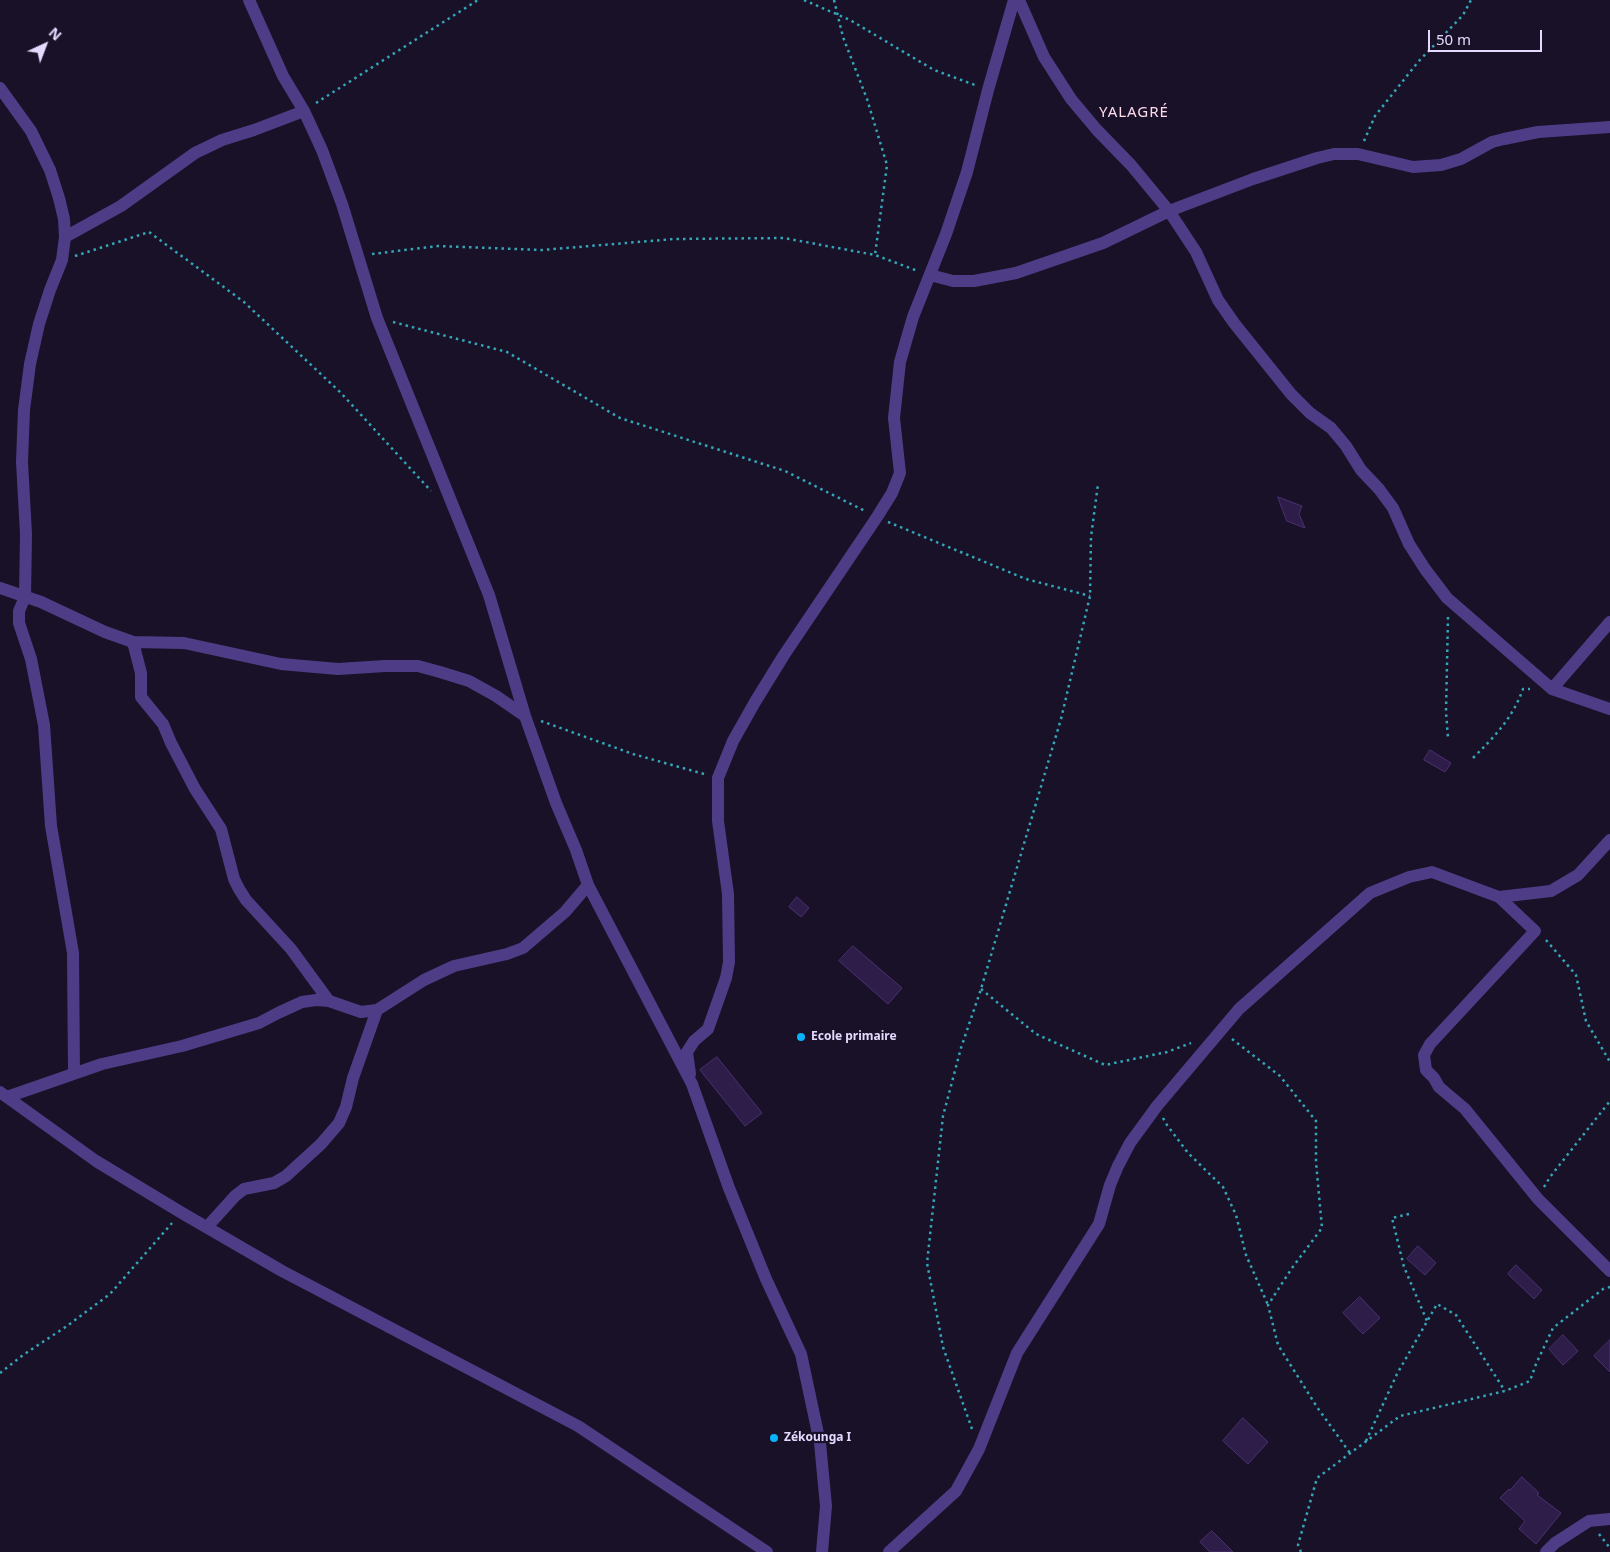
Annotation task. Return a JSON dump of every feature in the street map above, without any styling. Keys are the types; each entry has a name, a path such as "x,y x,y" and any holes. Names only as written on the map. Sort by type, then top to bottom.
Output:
{"street":[{"path":"248,0 283,76 304,111 322,150 342,204 376,318 489,595 525,716 588,886 692,1084 729,1188 766,1279 801,1354 820,1444 826,1506 822,1552"},
{"path":"692,1084 687,1052 694,1041 708,1028 726,978 729,962 728,894 718,821 718,778 733,740 784,655 877,517 892,493 900,473 894,418 900,362 913,317 930,276 967,172 1014,0"},
{"path":"1019,0 1044,57 1071,99 1097,130 1131,165 1169,211 1196,252 1218,300 1234,323 1291,394 1330,428 1346,446 1361,470 1379,489 1393,508 1409,544 1424,569 1447,598 1552,689 1610,709"},
{"path":"0,88 31,131 50,170 64,219 65,237 62,260 50,290 40,324 30,364 24,410 22,462 26,534 24,597 19,611 19,623 31,660 44,725 51,826 73,953 74,1073"},
{"path":"65,237 121,206 195,153 222,140 304,111"},
{"path":"930,276 953,281 974,281 1016,273 1103,243 1169,211 1253,179 1334,154 1358,154 1413,167 1441,165 1461,159 1492,142 1504,139 1538,132 1610,127"},
{"path":"0,588 47,604 105,632 133,642 184,643 281,664 338,669 418,666 469,681 496,696 525,716"},
{"path":"1552,689 1610,622"},
{"path":"133,642 140,673 141,697 163,724 195,789 221,829 234,879 239,889 246,900 291,949 329,1001"},
{"path":"1499,897 1551,891 1578,875 1610,840"},
{"path":"889,1552 956,1491 979,1449 1017,1353 1098,1224 1118,1166 1130,1143 1157,1106 1239,1009 1370,893 1409,877 1432,872 1499,897 1535,930 1430,1044 1424,1055 1426,1070 1434,1078 1438,1087 1465,1109 1538,1199 1610,1271"},
{"path":"4,1095 102,1064 229,1033 259,1023 278,1012 302,1002 329,1001 361,1012 376,1010 424,980 454,966 507,954 522,948 565,912 588,886"},
{"path":"207,1227 235,1196 244,1189 274,1183 286,1176 322,1144 339,1122 346,1107 353,1078 376,1010"},
{"path":"4,1095 96,1162 282,1271 578,1426 767,1552"},
{"path":"1546,1552 1555,1543 1589,1521 1610,1519"}],"path":[{"path":"304,111 478,0"},
{"path":"804,0 850,20 934,70 988,90"},
{"path":"834,0 843,37 867,99 887,165 875,254"},
{"path":"1358,154 1376,116 1418,62 1462,15 1471,0"},
{"path":"62,260 149,232 244,302 341,393 434,495"},
{"path":"358,256 438,246 542,250 674,239 784,238 875,254 930,276"},
{"path":"376,318 507,352 620,418 785,471 877,517 1026,579 1090,596"},
{"path":"979,1449 943,1347 927,1262 943,1116 961,1048 981,989 1061,719 1090,596 1091,537 1098,484"},
{"path":"1447,598 1446,712 1448,738"},
{"path":"1473,758 1498,734 1516,706 1523,690 1552,689"},
{"path":"525,716 633,754 718,778"},
{"path":"1535,930 1548,942 1576,975 1586,1021 1610,1062"},
{"path":"981,989 1036,1034 1105,1065 1167,1052 1194,1042"},
{"path":"1220,1031 1280,1076 1316,1122 1316,1162 1322,1228 1292,1268 1268,1305"},
{"path":"1538,1199 1550,1177 1610,1101"},
{"path":"1157,1106 1167,1125 1188,1153 1224,1188 1236,1215 1246,1255 1268,1305 1278,1345 1317,1407 1350,1453"},
{"path":"0,1373 110,1294 182,1213"},
{"path":"1410,1214 1392,1218 1404,1267 1427,1321"},
{"path":"1301,1552 1298,1545 1318,1478 1400,1416 1505,1391 1530,1381 1553,1328 1603,1289 1610,1287"},
{"path":"1365,1442 1397,1374 1437,1304 1456,1315 1505,1391"}],"building":[{"path":"1278,497 1302,506 1299,514 1305,528 1287,521"},
{"path":"1430,750 1451,763 1445,772 1424,760"},
{"path":"797,897 809,908 801,917 789,907"},
{"path":"853,946 902,988 888,1004 839,961"},
{"path":"717,1057 762,1113 745,1126 700,1070"},
{"path":"1418,1246 1436,1263 1425,1275 1407,1259"},
{"path":"1516,1265 1542,1290 1534,1299 1508,1274"},
{"path":"1360,1297 1380,1318 1363,1334 1343,1313"},
{"path":"1563,1335 1578,1351 1563,1365 1549,1349"},
{"path":"1610,1340 1610,1372 1594,1356"},
{"path":"1243,1418 1268,1442 1248,1464 1223,1441"},
{"path":"1522,1477 1539,1493 1537,1495 1561,1513 1536,1544 1519,1529 1525,1521 1500,1498"},
{"path":"1212,1531 1233,1552 1210,1552 1200,1542"}],"place":[{"name":"Ecole primaire","path":"801,1037"},
{"name":"Zékounga I","path":"774,1438"}],"district":[{"name":"YALAGRÉ","path":"1134,113"}]}
